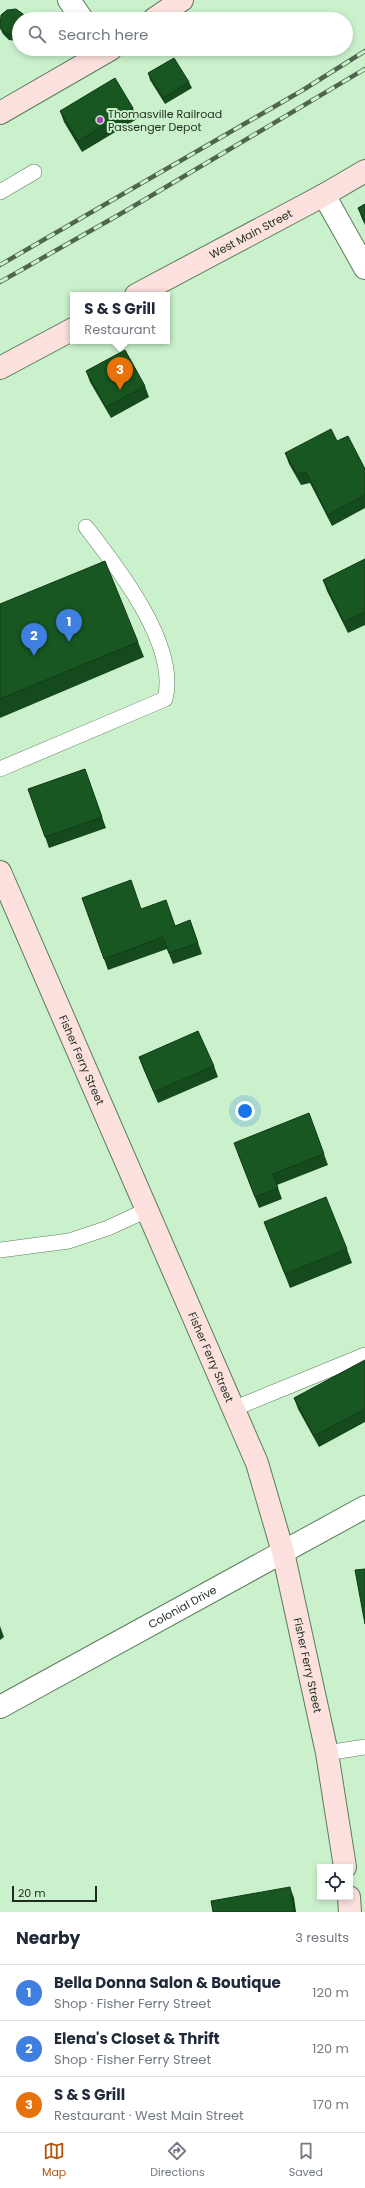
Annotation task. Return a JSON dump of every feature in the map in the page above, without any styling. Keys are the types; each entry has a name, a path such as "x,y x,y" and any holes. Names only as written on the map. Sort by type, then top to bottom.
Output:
{"street":[{"path":"69,0 77,12"},
{"path":"164,12 182,0"},
{"path":"0,113 97,56"},
{"name":"West Main Street","path":"142,292 324,195 365,171"},
{"path":"324,195 365,268"},
{"path":"0,368 70,331"},
{"name":"Fisher Ferry Street","path":"0,872 257,1463 283,1552 327,1753 345,1864"},
{"name":"Colonial Drive","path":"0,1707 365,1507"},
{"path":"349,1900 350,1912"}],"lane":[{"path":"0,192 34,172"},
{"path":"0,769 165,699 168,689 166,672 161,650 147,616 124,577 86,527"},
{"path":"0,1250 69,1241 108,1228 147,1210"},
{"path":"233,1409 365,1355"},
{"path":"327,1753 365,1747"}],"building":[{"path":"16,9 20,12 12,12 12,35 7,34 0,28 1,15 7,10"},
{"path":"174,58 189,82 163,98 148,73"},
{"name":"Thomasville Railroad Passenger Depot","path":"115,78 133,108 78,141 60,111"},
{"path":"365,204 365,222 358,208"},
{"path":"125,350 145,386 106,407 86,371"},
{"path":"331,429 337,441 348,436 365,469 365,495 328,515 306,472 297,474 285,453"},
{"path":"365,559 365,612 344,622 323,580"},
{"path":"105,561 138,642 0,699 0,604"},
{"path":"85,769 102,817 45,837 28,789"},
{"path":"131,880 141,909 166,900 175,926 190,920 198,943 169,953 163,937 104,959 82,898"},
{"path":"198,1031 214,1066 154,1092 139,1057"},
{"path":"309,1113 324,1154 273,1174 278,1188 255,1197 234,1143"},
{"path":"326,1197 347,1249 285,1274 264,1222"},
{"path":"365,1360 365,1409 314,1436 294,1398"},
{"path":"365,1569 365,1624 355,1570"},
{"path":"290,1887 294,1912 213,1912 211,1901"}],"railway":[{"path":"0,265 303,90 365,51"},
{"path":"0,282 122,213 365,69"}],"place":[{"name":"Thomasville Railroad Passenger Depot","path":"100,120"},
{"name":"S & S Grill","path":"120,390"},
{"name":"Bella Donna Salon & Boutique","path":"69,642"},
{"name":"Elena's Closet & Thrift","path":"34,656"}]}
